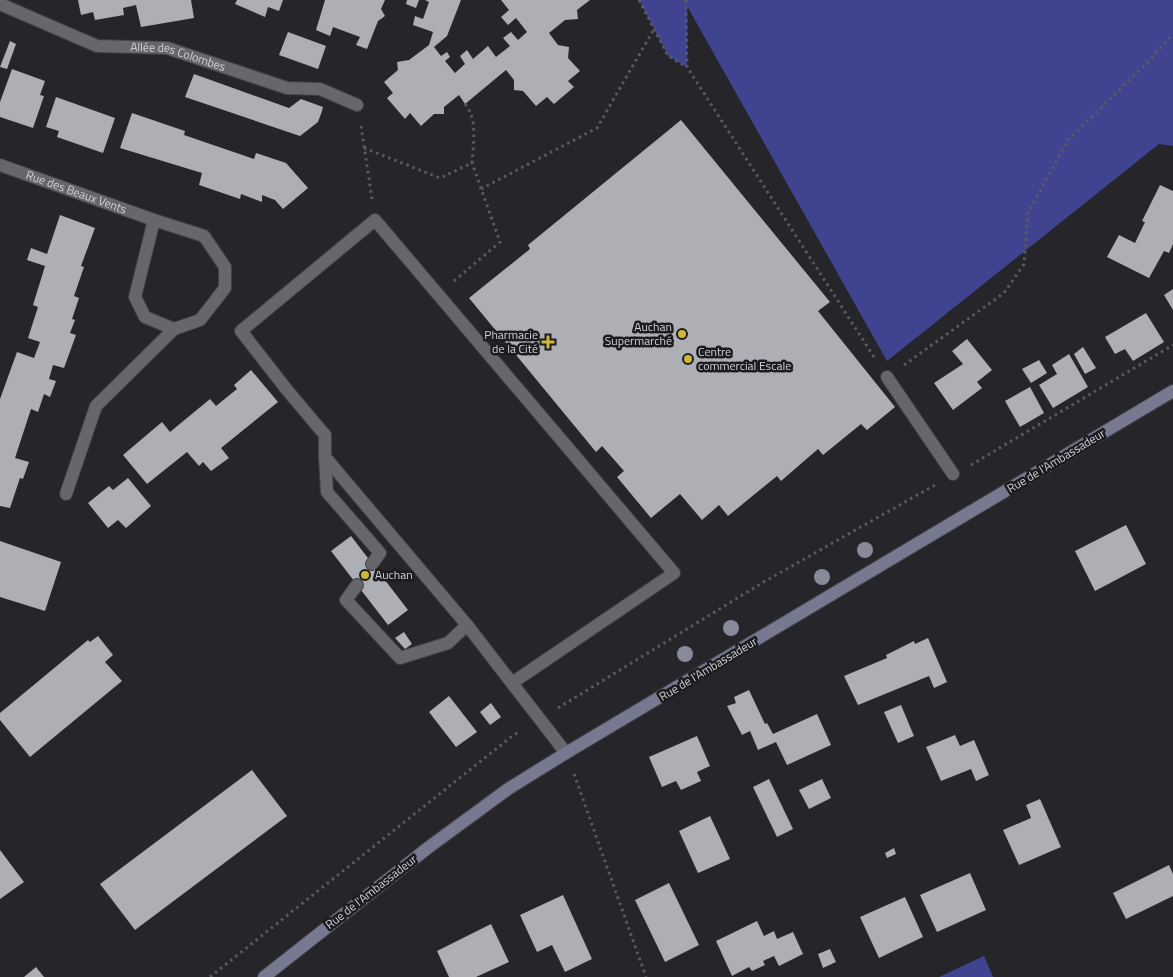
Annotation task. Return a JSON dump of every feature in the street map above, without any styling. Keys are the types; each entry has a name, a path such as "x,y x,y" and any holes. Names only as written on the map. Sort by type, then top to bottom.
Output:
{"main road":[{"name":"Rue de l'Ambassadeur","path":"264,977 429,847 508,789 1173,391"}],"street":[{"name":"Allée des Colombes","path":"0,4 97,46 167,48 287,88 320,88 358,105"},
{"name":"Rue des Beaux Vents","path":"0,165 204,236 225,267 225,288 200,320 174,329 96,406 66,494"},
{"path":"154,220 135,296 145,317 174,329"},
{"path":"372,564 380,553 327,492 325,435 241,331 375,220 674,573 512,683"},
{"path":"887,377 954,474"},
{"path":"325,457 467,625 566,753"},
{"path":"357,585 346,600 400,658 448,643 467,625"}],"path":[{"path":"639,0 668,56 687,67 887,377 1004,293 1024,264 1028,213 1068,140 1148,62 1173,34"},
{"path":"686,0 687,67"},
{"path":"481,188 597,128 654,29"},
{"path":"438,294 500,242 472,163 472,111 465,104"},
{"path":"358,105 375,220"},
{"path":"364,148 440,178 472,163"},
{"path":"210,977 511,737 762,583 1173,346"},
{"path":"566,753 646,977"}],"shaded area":[{"path":"639,0 1173,0 1173,146 1159,144 887,361 687,6 687,67 668,56"},
{"path":"984,956 993,977 939,977"}],"building":[{"path":"78,0 191,0 194,18 141,27 136,5 123,8 124,15 95,20 93,12 81,15"},
{"path":"237,0 283,0 279,11 268,7 265,17 235,4"},
{"path":"325,0 385,0 381,9 385,16 378,21 367,49 356,45 360,37 333,27 330,36 316,30"},
{"path":"407,0 419,0 416,8 406,4"},
{"path":"425,0 461,0 447,36 434,47 441,56 447,52 450,57 445,61 455,73 465,64 460,56 467,50 473,59 488,46 496,57 510,46 503,38 511,32 518,40 527,32 516,18 508,25 501,17 509,10 501,0 590,0 577,10 578,19 565,20 549,33 558,45 569,47 568,58 580,71 568,81 574,87 554,104 547,97 536,106 523,91 514,90 514,80 506,70 465,104 459,95 444,107 444,114 434,114 421,126 410,113 405,119 387,98 393,93 384,82 398,70 397,62 409,60 429,45 433,32 413,25 415,16 423,19 429,2"},
{"path":"288,32 326,46 318,69 279,55"},
{"path":"10,41 16,44 7,69 0,67"},
{"path":"12,69 45,81 40,95 44,96 33,128 0,117 0,102"},
{"path":"194,74 289,108 301,99 323,107 322,111 318,122 300,136 185,97"},
{"path":"56,97 115,118 103,153 57,137 59,131 46,127"},
{"path":"132,113 185,131 184,135 254,159 256,153 286,163 308,188 283,209 275,200 262,195 262,202 241,194 240,199 199,185 202,173 120,148"},
{"name":"Centre commercial Escale","path":"681,120 830,302 818,311 895,407 867,430 861,424 823,455 818,449 781,481 777,476 728,516 719,505 702,520 680,494 651,518 617,477 624,471 602,446 596,452 469,298 530,249 528,245"},
{"path":"1160,185 1173,191 1173,244 1169,253 1164,251 1149,278 1107,257 1119,235 1135,243 1145,222 1142,221"},
{"path":"60,215 95,228 81,266 84,267 74,296 79,298 72,319 75,320 70,333 76,335 64,368 53,365 49,379 56,381 50,397 44,394 38,412 31,409 15,458 29,462 23,479 20,478 10,508 0,506 0,399 17,352 34,358 40,342 28,338 38,307 33,305 45,266 27,260 31,248 47,254"},
{"path":"1173,289 1173,310 1164,295"},
{"path":"1146,313 1164,342 1133,361 1125,349 1115,354 1105,337"},
{"path":"967,339 992,370 977,382 982,388 953,410 934,383 963,364 952,351"},
{"path":"1083,347 1096,368 1085,374 1074,354"},
{"path":"1069,354 1088,387 1053,408 1039,385 1057,374 1052,365"},
{"path":"1039,360 1047,373 1031,383 1022,369"},
{"path":"251,370 278,402 221,448 229,458 211,471 203,462 199,466 187,452 147,484 123,455 162,422 170,432 210,399 216,406 237,389 234,385"},
{"path":"1030,387 1044,413 1020,427 1005,401"},
{"path":"128,478 151,506 126,528 118,520 108,528 88,503 109,486 113,490"},
{"path":"1126,525 1146,564 1095,591 1075,551"},
{"name":"Auchan","path":"351,536 408,610 388,625 331,551"},
{"path":"0,541 61,562 45,611 0,597"},
{"path":"404,632 412,644 405,649 395,638"},
{"path":"98,636 113,655 105,662 122,681 30,757 0,720 0,713 88,640 90,642"},
{"path":"928,638 947,682 934,688 929,676 858,705 844,676 887,658 886,655 914,641 915,644"},
{"path":"749,690 765,724 767,723 773,734 817,714 831,745 787,765 776,742 758,750 750,731 742,735 727,706 736,703 734,697"},
{"path":"449,696 477,732 456,747 429,712"},
{"path":"491,703 501,717 490,725 480,712"},
{"path":"901,705 914,736 898,743 884,712"},
{"path":"955,735 960,746 974,740 989,775 976,781 971,769 941,781 926,747"},
{"path":"697,736 710,766 697,772 701,781 681,790 676,781 662,787 649,757"},
{"path":"252,770 287,816 135,930 100,884"},
{"path":"769,779 793,829 777,837 753,787"},
{"path":"822,779 831,798 809,809 799,790"},
{"path":"1040,799 1061,847 1019,865 1003,830 1031,818 1026,805"},
{"path":"710,816 730,859 698,873 679,831"},
{"path":"894,848 896,854 887,858 885,853"},
{"path":"0,850 24,882 0,899"},
{"path":"1169,865 1173,874 1173,896 1126,919 1113,893"},
{"path":"970,873 986,910 937,932 920,895"},
{"path":"669,883 699,945 665,962 635,900"},
{"path":"563,895 592,959 565,972 552,945 537,952 520,915"},
{"path":"905,897 923,937 879,958 860,917"},
{"path":"757,921 764,936 774,931 777,939 793,932 803,954 779,966 774,956 763,961 765,965 752,971 749,967 732,976 716,941"},
{"path":"491,924 509,962 476,977 449,977 437,951"},
{"path":"830,949 836,962 823,968 818,954"},
{"path":"36,967 44,977 24,977"}],"place":[{"name":"Auchan Supermarché","path":"682,334"},
{"name":"Pharmacie de la Cité","path":"548,342"},
{"name":"Centre commercial Escale","path":"688,359"},
{"name":"Auchan","path":"365,575"}]}
